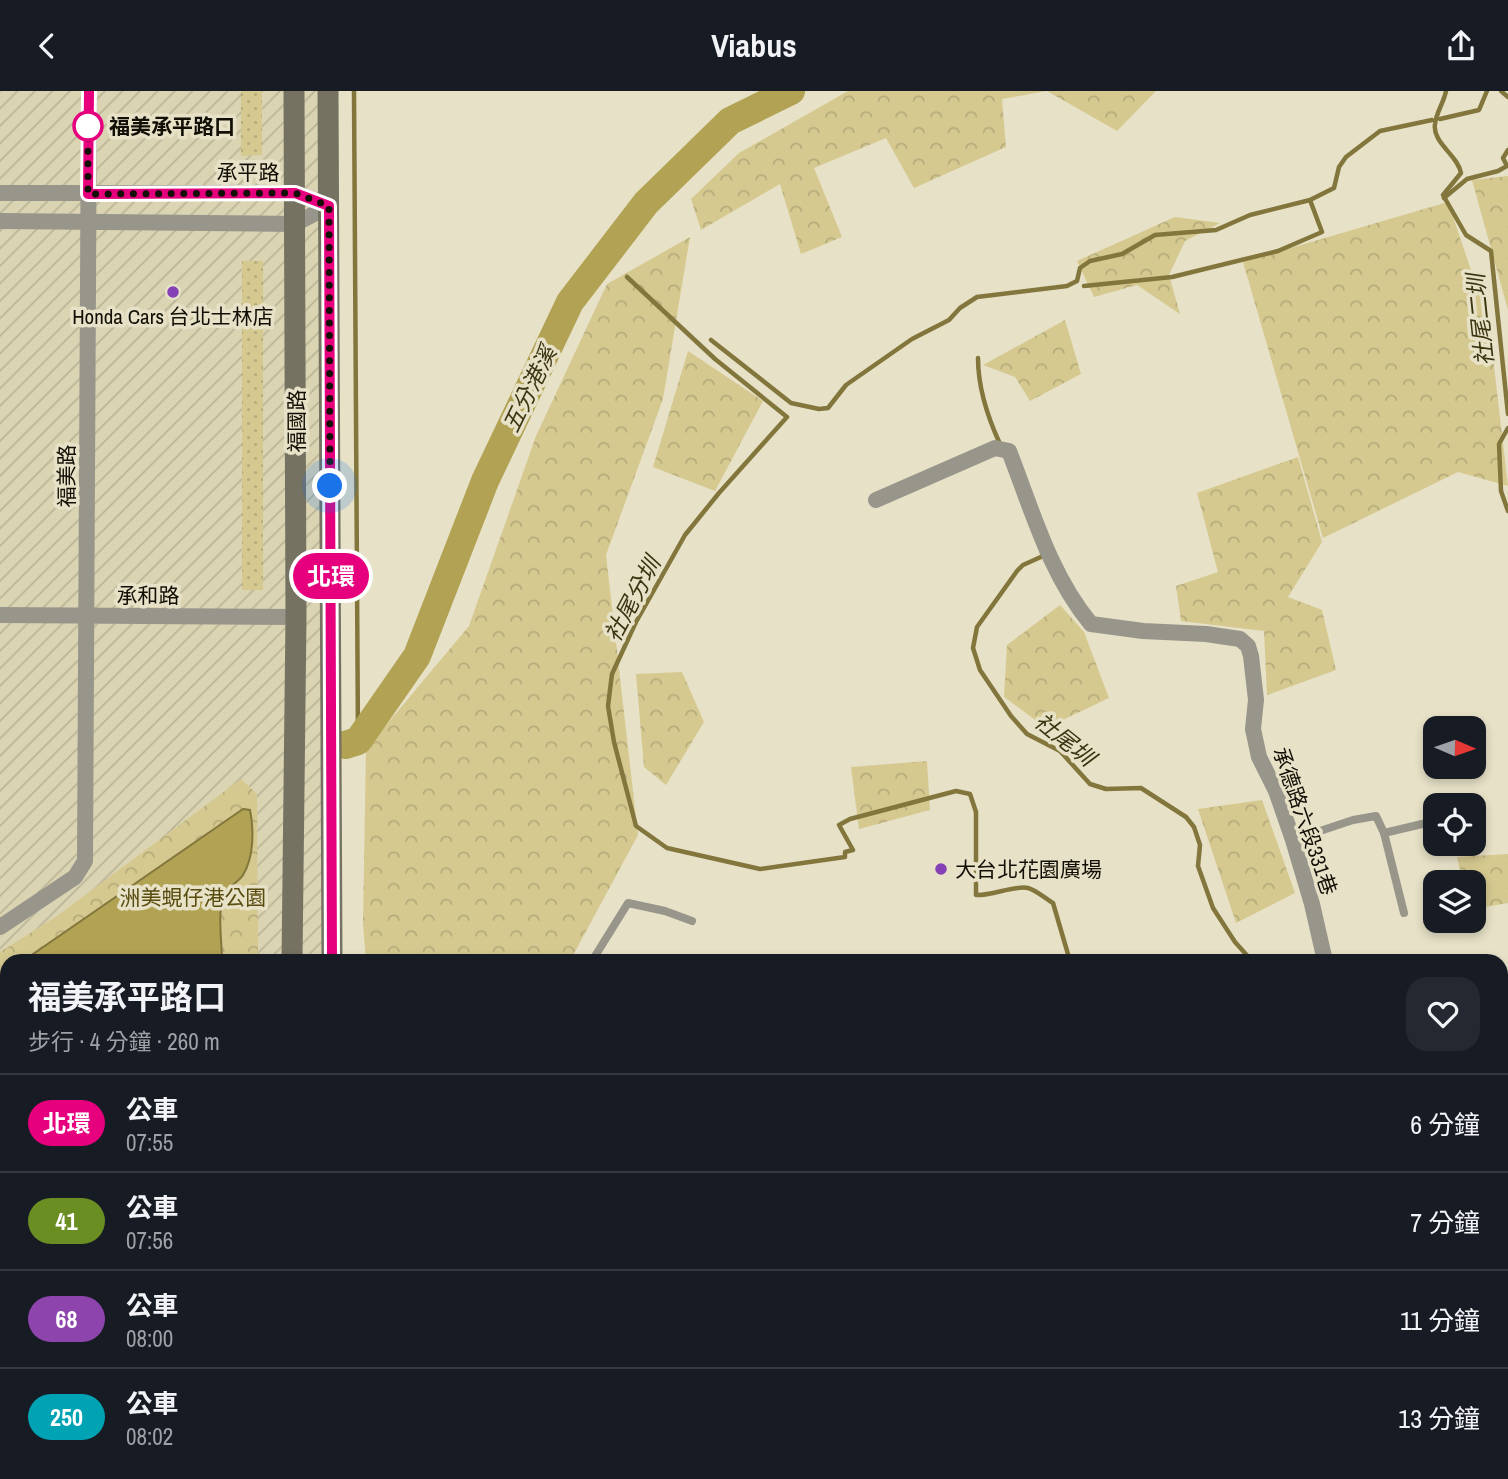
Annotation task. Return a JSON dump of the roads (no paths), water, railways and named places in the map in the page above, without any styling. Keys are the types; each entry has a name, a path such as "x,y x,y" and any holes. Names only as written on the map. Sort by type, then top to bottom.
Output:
{"street":[{"name":"福美路","path":"0,927 75,877 85,861 89,91"},
{"name":"福國路","path":"292,954 296,617 294,91"},
{"name":"福國路","path":"328,91 332,954"},
{"name":"承平路","path":"0,193 295,193 329,206"},
{"path":"0,221 295,223 329,206"},
{"name":"承德路六段331巷","path":"876,500 995,448 1009,451 1046,546 1071,600 1091,624 1143,631 1206,634 1240,639 1248,646 1256,700 1253,729 1259,757 1276,791 1293,840 1323,954"},
{"name":"承和路","path":"0,615 296,617"}],"lane":[{"path":"1293,840 1353,820 1376,817 1384,833 1405,913"},
{"path":"1384,833 1423,824"},
{"path":"596,954 628,903 665,911 692,921"}],"waterway":[{"path":"354,91 358,741"},
{"name":"五分港溪","path":"345,745 358,741 417,656 485,481 570,302 646,203 730,121 791,91"},
{"name":"社尾二圳","path":"1446,91 1435,131 1461,173 1443,195 1466,235 1491,251 1508,414"},
{"path":"1440,119 1479,110 1487,91"},
{"path":"1501,91 1508,97"},
{"path":"711,340 791,403 819,409 828,408 846,385 912,339 949,320 960,308 977,297 1067,286 1077,281 1080,268 1090,261 1122,254 1155,235 1216,230 1250,215 1310,200 1334,188 1339,167 1346,157 1380,131 1432,120"},
{"path":"1444,198 1467,179 1507,166 1503,158 1508,150"},
{"path":"1084,286 1172,277 1278,251 1322,232 1310,200"},
{"name":"社尾分圳","path":"627,277 715,359 787,417 685,535 636,622 612,674 608,706 614,742 636,826 667,848 760,869 845,857 845,852 853,850 839,825 850,819 956,791 970,794 976,812 976,895 1016,888 1028,888 1038,893 1053,903 1068,954"},
{"name":"社尾圳","path":"978,358 984,403 1000,444"},
{"name":"社尾二圳","path":"1508,428 1499,444 1501,491 1508,511"},
{"name":"社尾圳","path":"1042,553 1043,556 1023,565 1017,571 977,627 973,648 980,670 1011,716 1027,734 1060,751 1090,784 1106,789 1141,788 1186,817 1194,827 1200,845 1198,866 1213,908 1246,954"}],"place":[{"name":"福美承平路口","path":"88,126"},
{"name":"Honda Cars 台北士林店","path":"173,292"},
{"name":"大台北花園廣場","path":"941,869"}],"park label":[{"name":"洲美蜆仔港公園","path":"193,897"}]}
